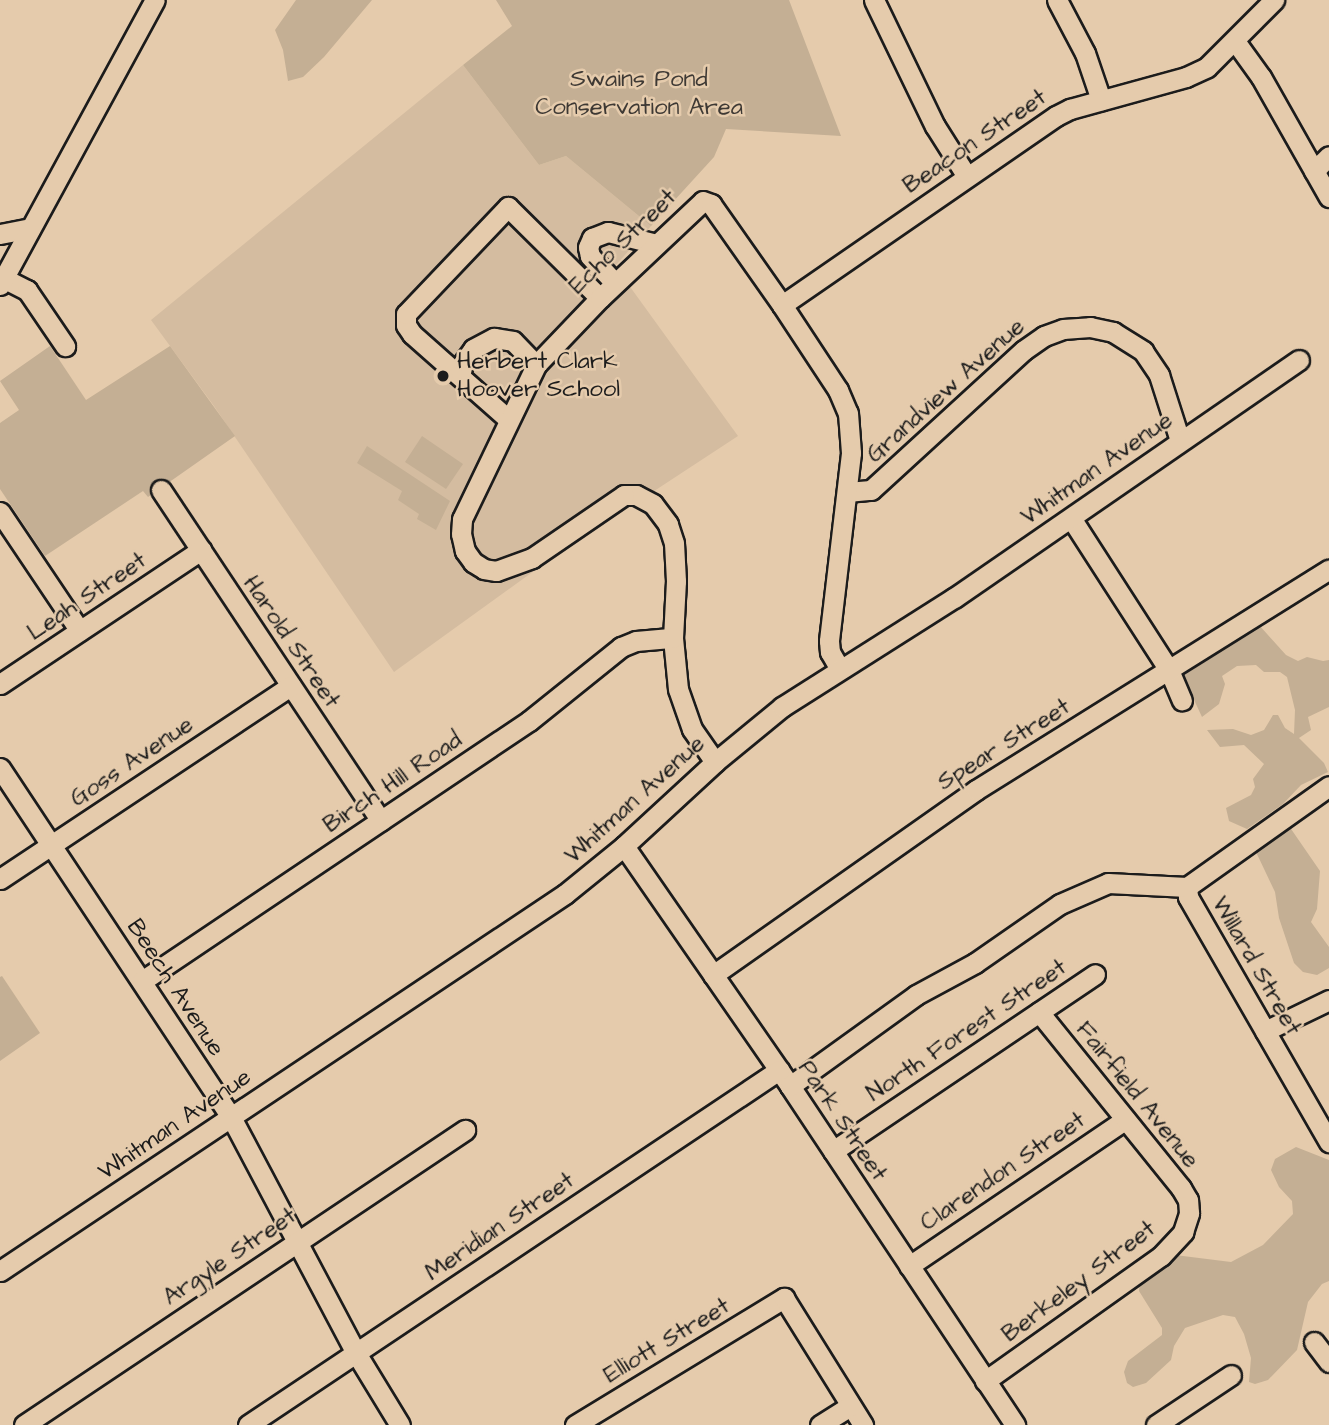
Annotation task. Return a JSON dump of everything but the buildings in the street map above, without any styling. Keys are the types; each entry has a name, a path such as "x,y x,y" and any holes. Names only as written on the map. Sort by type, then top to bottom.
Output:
{"street":[{"path":"65,346 27,290 2,281 155,0"},
{"path":"874,0 935,126 967,175"},
{"path":"1058,0 1085,53 1101,100"},
{"name":"Beacon Street","path":"782,305 1056,116 1101,100 1186,77 1207,67 1274,0"},
{"path":"1235,41 1261,77 1329,197"},
{"path":"1314,171 1329,156"},
{"name":"Echo Street","path":"673,638 676,580 673,538 668,524 647,500 636,495 624,495 522,564 496,571 479,566 463,545 462,519 536,365 615,283 699,204 707,201 782,305 838,390 848,412 851,444 847,492 828,645 840,669"},
{"path":"508,419 408,329 405,318 409,311 508,207 600,298"},
{"path":"0,234 30,228"},
{"path":"563,261 576,248 588,244 594,236 608,232 657,244"},
{"path":"588,244 593,260 615,283"},
{"name":"Grandview Avenue","path":"847,492 871,491 1024,350 1044,336 1063,329 1090,327 1113,332 1143,351 1159,375 1180,441"},
{"path":"460,376 463,363 473,349 494,338 513,341 536,365"},
{"name":"Whitman Avenue","path":"0,1271 565,894 624,846 715,762 771,715 929,614 1299,360"},
{"name":"Harold Street","path":"161,490 381,821"},
{"path":"0,512 80,631"},
{"path":"1071,518 1169,670 1182,700"},
{"name":"Leah Street","path":"0,684 201,550"},
{"name":"Spear Street","path":"713,975 965,797 1329,569"},
{"path":"673,638 675,673 683,706 696,736 715,762"},
{"name":"Birch Hill Road","path":"142,981 528,721 621,647 636,641 673,638"},
{"name":"Goss Avenue","path":"0,879 291,686"},
{"name":"Beech Avenue","path":"0,768 231,1117 356,1353 400,1425"},
{"path":"1186,887 1329,786"},
{"name":"Park Street","path":"624,846 784,1078 1015,1425"},
{"name":"Meridian Street","path":"248,1425 784,1078 916,995 975,962 1048,910 1104,884 1136,882 1186,887"},
{"name":"Willard Street","path":"1186,887 1188,897 1329,1142"},
{"name":"North Forest Street","path":"833,1151 1095,974"},
{"path":"1265,1031 1329,1000"},
{"name":"Fairfield Avenue","path":"1038,1012 1181,1188 1188,1200 1189,1213"},
{"name":"Clarendon Street","path":"909,1266 1125,1119"},
{"name":"Argyle Street","path":"24,1425 465,1130"},
{"name":"Berkeley Street","path":"985,1381 1161,1256 1183,1232 1189,1213"},
{"name":"Elliott Street","path":"575,1425 784,1298 851,1406"},
{"path":"1314,1342 1329,1362"},
{"path":"1156,1425 1231,1376"},
{"path":"820,1425 851,1406 863,1425"}],"shaded area":[{"name":"Herbert Clark Hoover School","path":"463,65 539,165 566,156 651,226 615,266 738,436 552,558 394,672 214,406 151,320"}],"green space":[{"path":"296,0 372,0 324,57 303,77 288,81 283,50 275,30"},
{"name":"Swains Pond Conservation Area","path":"496,0 789,0 841,136 726,129 714,157 651,226 566,156 539,165 463,65 512,26"},
{"path":"50,346 86,400 170,346 235,436 148,497 143,491 45,556 0,489 0,423 19,410 0,381"},
{"path":"422,436 463,464 446,489 405,462"},
{"path":"367,446 450,501 436,530 417,519 419,514 398,500 402,491 357,463"},
{"path":"1259,625 1286,655 1298,661 1307,657 1329,660 1329,707 1308,717 1311,730 1299,738 1324,763 1328,772 1301,785 1283,804 1247,829 1229,821 1226,808 1251,795 1255,787 1253,779 1264,764 1244,745 1220,747 1207,730 1233,729 1251,735 1264,730 1273,715 1278,715 1285,728 1294,734 1295,710 1287,677 1280,672 1264,672 1256,665 1237,666 1222,676 1225,684 1219,704 1202,717 1183,676"},
{"path":"1289,826 1320,871 1317,909 1311,922 1329,947 1329,968 1317,975 1303,972 1294,963 1279,918 1275,892 1256,852"},
{"path":"2,976 40,1033 0,1061 0,977"},
{"path":"1296,1147 1329,1160 1329,1281 1322,1284 1308,1302 1297,1350 1268,1380 1255,1384 1249,1382 1251,1358 1244,1334 1235,1317 1223,1315 1185,1328 1174,1346 1171,1360 1146,1383 1133,1387 1127,1383 1124,1372 1128,1361 1162,1335 1162,1328 1139,1291 1140,1279 1175,1255 1231,1262 1263,1245 1293,1214 1292,1201 1279,1187 1271,1170 1275,1159"}],"place":[{"name":"Herbert Clark Hoover School","path":"443,376"}]}
